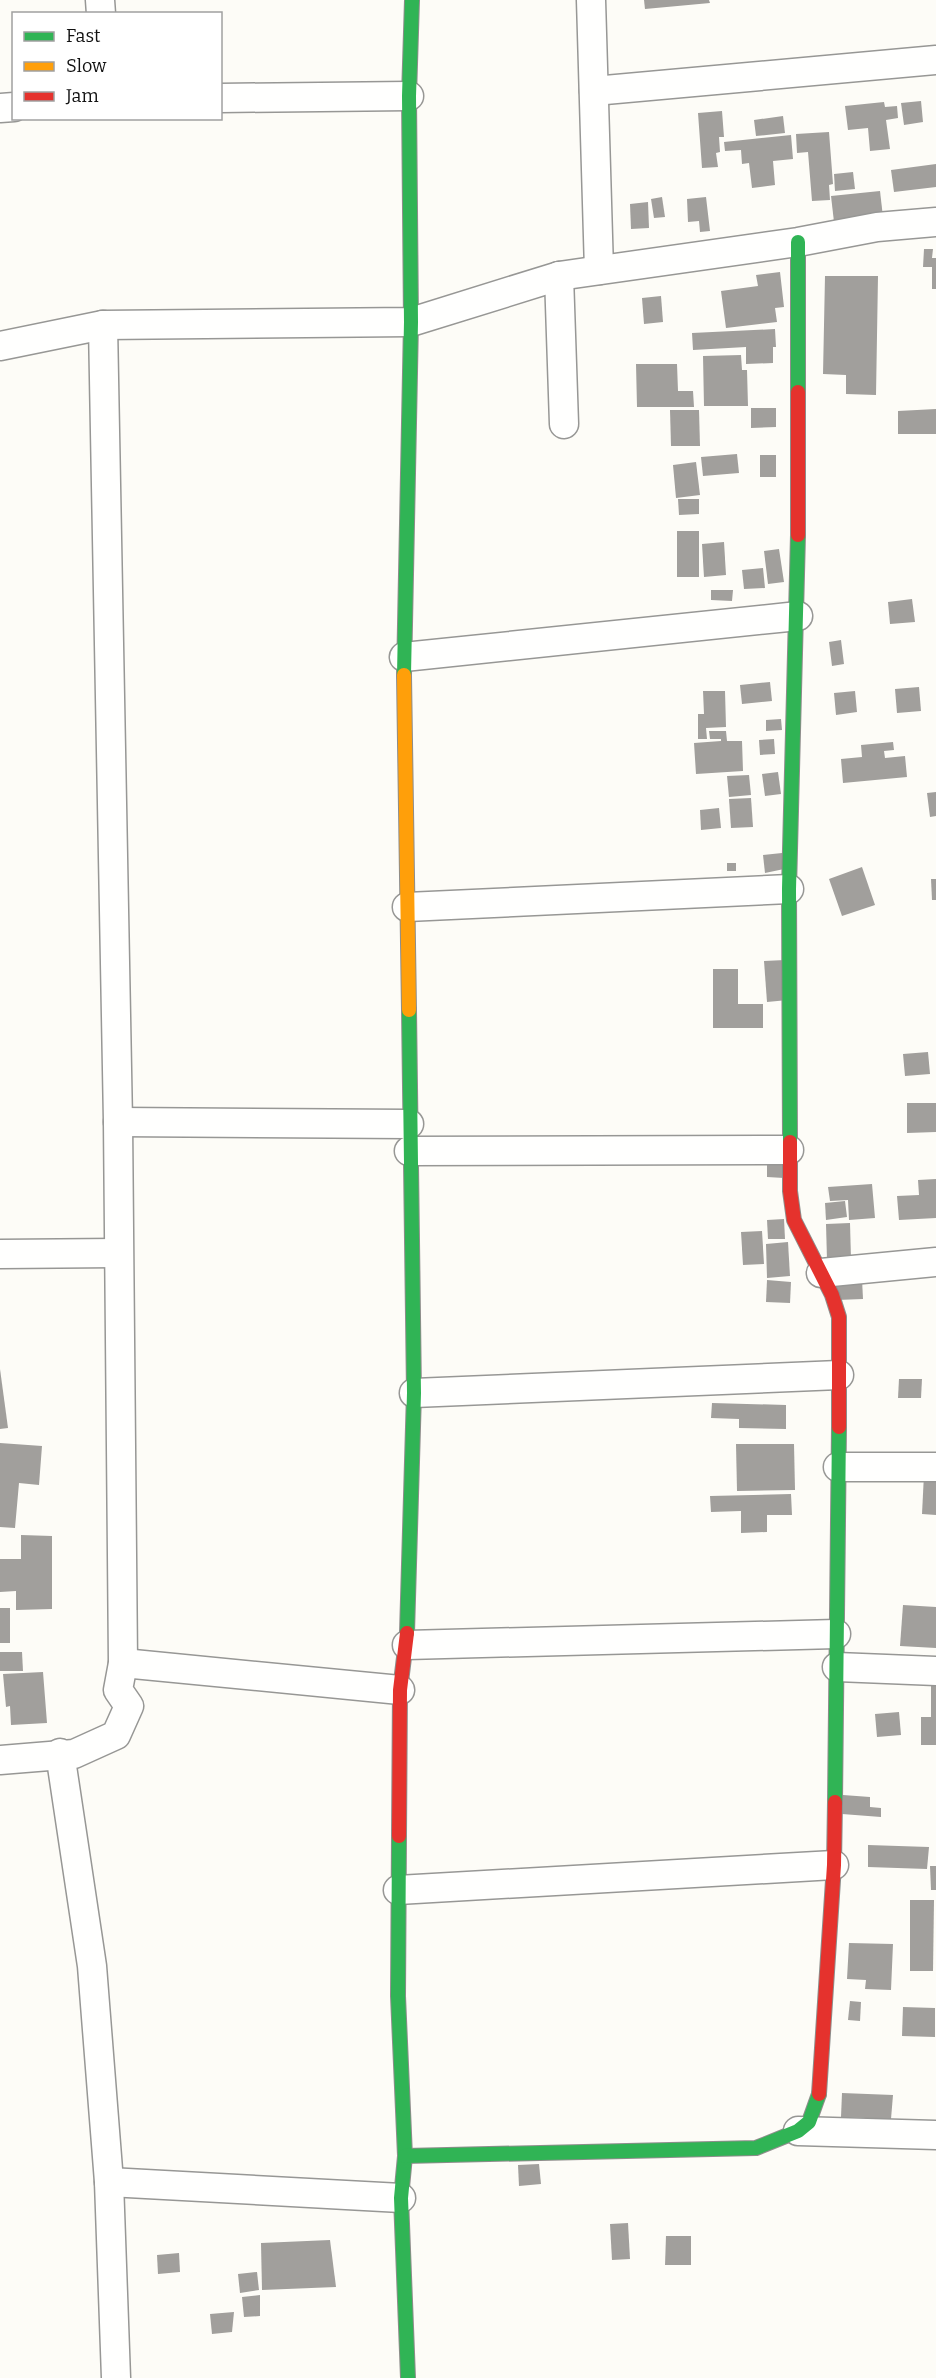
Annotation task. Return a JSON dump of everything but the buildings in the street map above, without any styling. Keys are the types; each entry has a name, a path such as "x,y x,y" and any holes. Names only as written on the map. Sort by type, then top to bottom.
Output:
{"street":[{"path":"408,2378 401,2199 405,2156 398,1996 398,1890 400,1690 406,1645 414,1393 404,657 411,322 409,96 412,0"},
{"path":"591,0 599,270"},
{"path":"594,92 936,60"},
{"path":"222,98 409,96"},
{"path":"0,346 103,325 411,322 559,276 798,242 877,227 936,222"},
{"path":"405,2156 756,2148 798,2131 809,2122 819,2094 834,1865 839,1375 838,1317 821,1273 794,1220 790,1191 789,889 798,616 798,242"},
{"path":"559,276 564,424"},
{"path":"0,1760 45,1758 60,1753 75,1754 116,1735 129,1706 118,1690 123,1663 118,1122 103,325"},
{"path":"404,657 798,616"},
{"path":"407,907 789,889"},
{"path":"118,1122 409,1137 789,1150"},
{"path":"0,1254 118,1253"},
{"path":"821,1273 936,1262"},
{"path":"414,1393 839,1375"},
{"path":"838,1467 936,1467"},
{"path":"406,1645 836,1634"},
{"path":"123,1663 400,1690"},
{"path":"837,1667 936,1671"},
{"path":"60,1753 92,1966 109,2182 116,2378"},
{"path":"398,1890 834,1865"},
{"path":"798,2131 936,2135"},
{"path":"109,2182 401,2199"}],"traffic: fast":[{"path":"404,675 411,322 409,96 412,0"},
{"path":"798,242 798,392"},
{"path":"790,1142 789,889 798,535"},
{"path":"407,1633 414,1393 409,1010"},
{"path":"835,1802 839,1427"},
{"path":"399,1836 398,1996 405,2156 401,2198 408,2378"},
{"path":"405,2156 756,2148 798,2131 809,2122 819,2094"}],"traffic: slow":[{"path":"404,675 409,1010"}],"traffic: jam":[{"path":"798,392 798,535"},
{"path":"790,1142 790,1191 794,1220 832,1295 839,1317 839,1427"},
{"path":"399,1836 400,1690 407,1633"},
{"path":"819,2094 834,1865 835,1802"}]}
